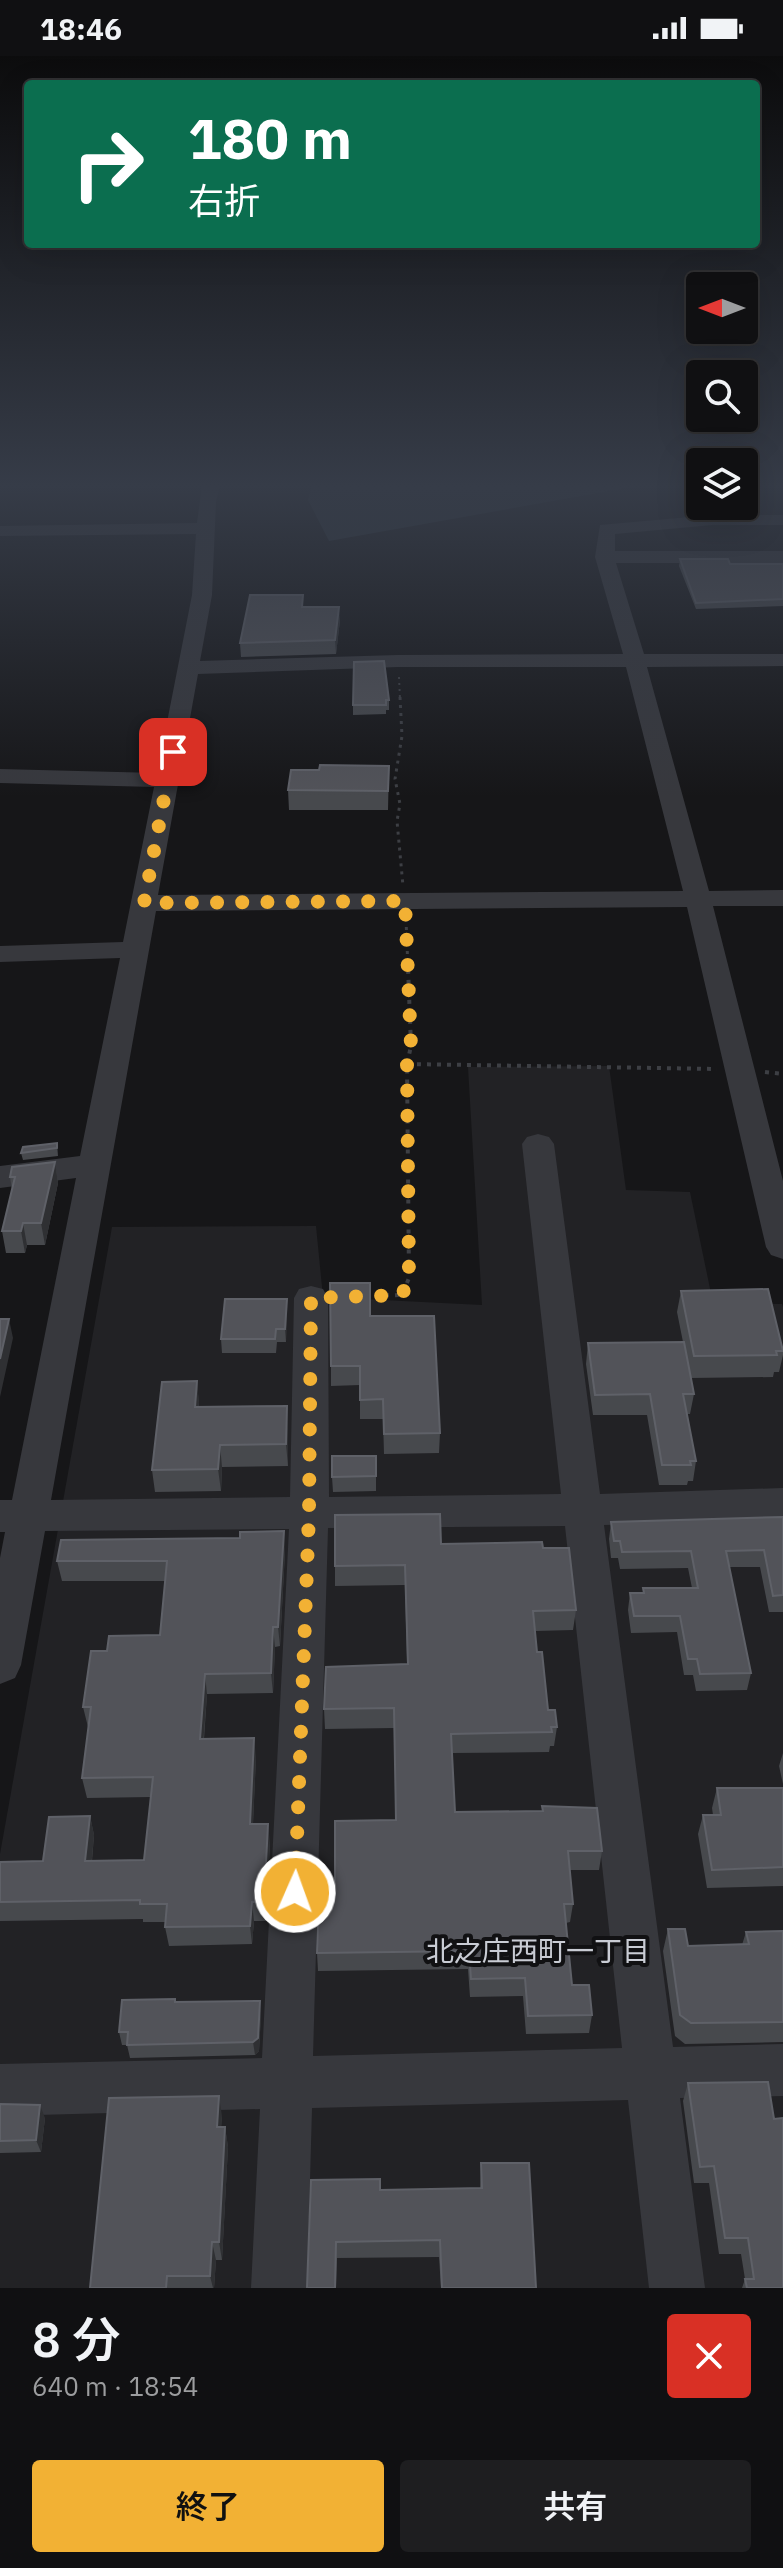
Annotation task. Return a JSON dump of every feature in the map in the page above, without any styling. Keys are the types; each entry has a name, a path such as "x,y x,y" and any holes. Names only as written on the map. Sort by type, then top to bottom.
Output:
{"street":[{"path":"0,1665 15,1516 93,1165 202,589"},
{"path":"613,589 698,898 783,1247"},
{"path":"188,668 398,661 783,660"},
{"path":"0,776 168,780"},
{"path":"144,903 783,898"},
{"path":"0,954 74,954 135,949"},
{"path":"538,1144 677,2288"},
{"path":"0,1177 93,1165"},
{"path":"279,2288 309,1514 311,1298"},
{"path":"15,1516 583,1510 783,1504"},
{"path":"0,2090 783,2070"}],"path":[{"path":"311,1298 402,1295 409,1278 407,1064 411,1046 405,901 397,821 400,804 395,779 402,736 398,661"},
{"path":"407,1064 741,1070 783,1074"}],"shaded area":[{"path":"609,1066 626,1190 690,1192 713,1303 782,1304 783,1307 783,2288 0,2288 0,1854 112,1227 316,1226 323,1297 482,1305 468,1067"}],"building":[{"path":"691,589 783,589 783,599 696,603"},
{"path":"250,595 303,595 302,607 339,607 335,640 240,643"},
{"path":"384,661 389,700 386,700 386,705 353,705 354,662"},
{"path":"320,765 389,766 388,791 288,790 291,770 319,770"},
{"path":"57,1143 57,1148 21,1153 23,1147"},
{"path":"55,1162 41,1223 23,1223 21,1231 2,1231 15,1177 10,1177 12,1167"},
{"path":"330,1283 370,1283 370,1316 434,1316 440,1433 384,1434 383,1399 360,1400 360,1366 331,1366"},
{"path":"768,1289 783,1351 776,1351 777,1355 694,1356 681,1291"},
{"path":"225,1299 287,1299 285,1329 276,1329 275,1339 221,1339"},
{"path":"0,1319 9,1319 0,1359"},
{"path":"684,1342 694,1394 683,1394 696,1461 690,1461 691,1465 662,1465 650,1394 595,1395 588,1343"},
{"path":"197,1381 195,1407 287,1406 286,1444 220,1445 218,1469 152,1470 162,1382"},
{"path":"332,1456 376,1456 376,1476 332,1477"},
{"path":"440,1514 441,1544 542,1542 543,1548 569,1548 576,1610 533,1611 537,1652 542,1652 548,1710 555,1710 557,1727 551,1727 552,1732 451,1734 455,1812 543,1811 542,1806 597,1808 602,1851 568,1851 573,1904 564,1904 572,1985 589,1985 592,2015 528,2016 525,1978 471,1979 469,1951 317,1953 319,1895 335,1895 335,1821 396,1820 394,1708 324,1709 326,1667 408,1664 405,1565 335,1566 335,1515"},
{"path":"783,1517 783,1595 773,1596 764,1550 726,1551 751,1673 700,1674 697,1659 688,1659 680,1616 634,1616 630,1593 644,1593 643,1588 698,1588 691,1551 622,1552 620,1541 614,1541 611,1522"},
{"path":"284,1531 278,1627 273,1627 271,1673 205,1674 200,1739 254,1738 250,1824 268,1824 264,1902 252,1902 250,1926 165,1927 167,1904 140,1904 140,1900 0,1902 0,1862 43,1861 49,1817 90,1816 85,1861 144,1860 153,1777 82,1778 91,1707 83,1707 91,1651 107,1651 109,1636 160,1635 167,1561 57,1561 61,1540 240,1538 240,1532"},
{"path":"717,1788 783,1788 783,1867 712,1870 703,1815 721,1815"},
{"path":"668,1929 685,1929 688,1946 749,1944 746,1932 783,1931 783,2022 691,2023 680,2015"},
{"path":"175,1999 175,2002 260,2001 258,2038 253,2042 127,2045 128,2032 119,2032 122,2000"},
{"path":"768,2082 774,2119 783,2118 783,2288 747,2288 745,2279 754,2279 748,2238 725,2238 714,2166 700,2167 688,2083"},
{"path":"219,2096 217,2127 225,2127 219,2242 212,2242 210,2276 167,2276 166,2288 90,2288 109,2098"},
{"path":"0,2104 40,2105 36,2140 0,2141"},
{"path":"481,2163 529,2163 536,2288 442,2288 440,2240 336,2242 335,2288 307,2288 311,2180 380,2179 380,2190 482,2188"}],"district":[{"name":"北之庄西町一丁目","path":"538,1950"}],"route":[{"path":"173,752 144,903 405,901 411,1046 407,1064 410,1123 409,1278 402,1295 311,1298 309,1514 295,1892"}]}
